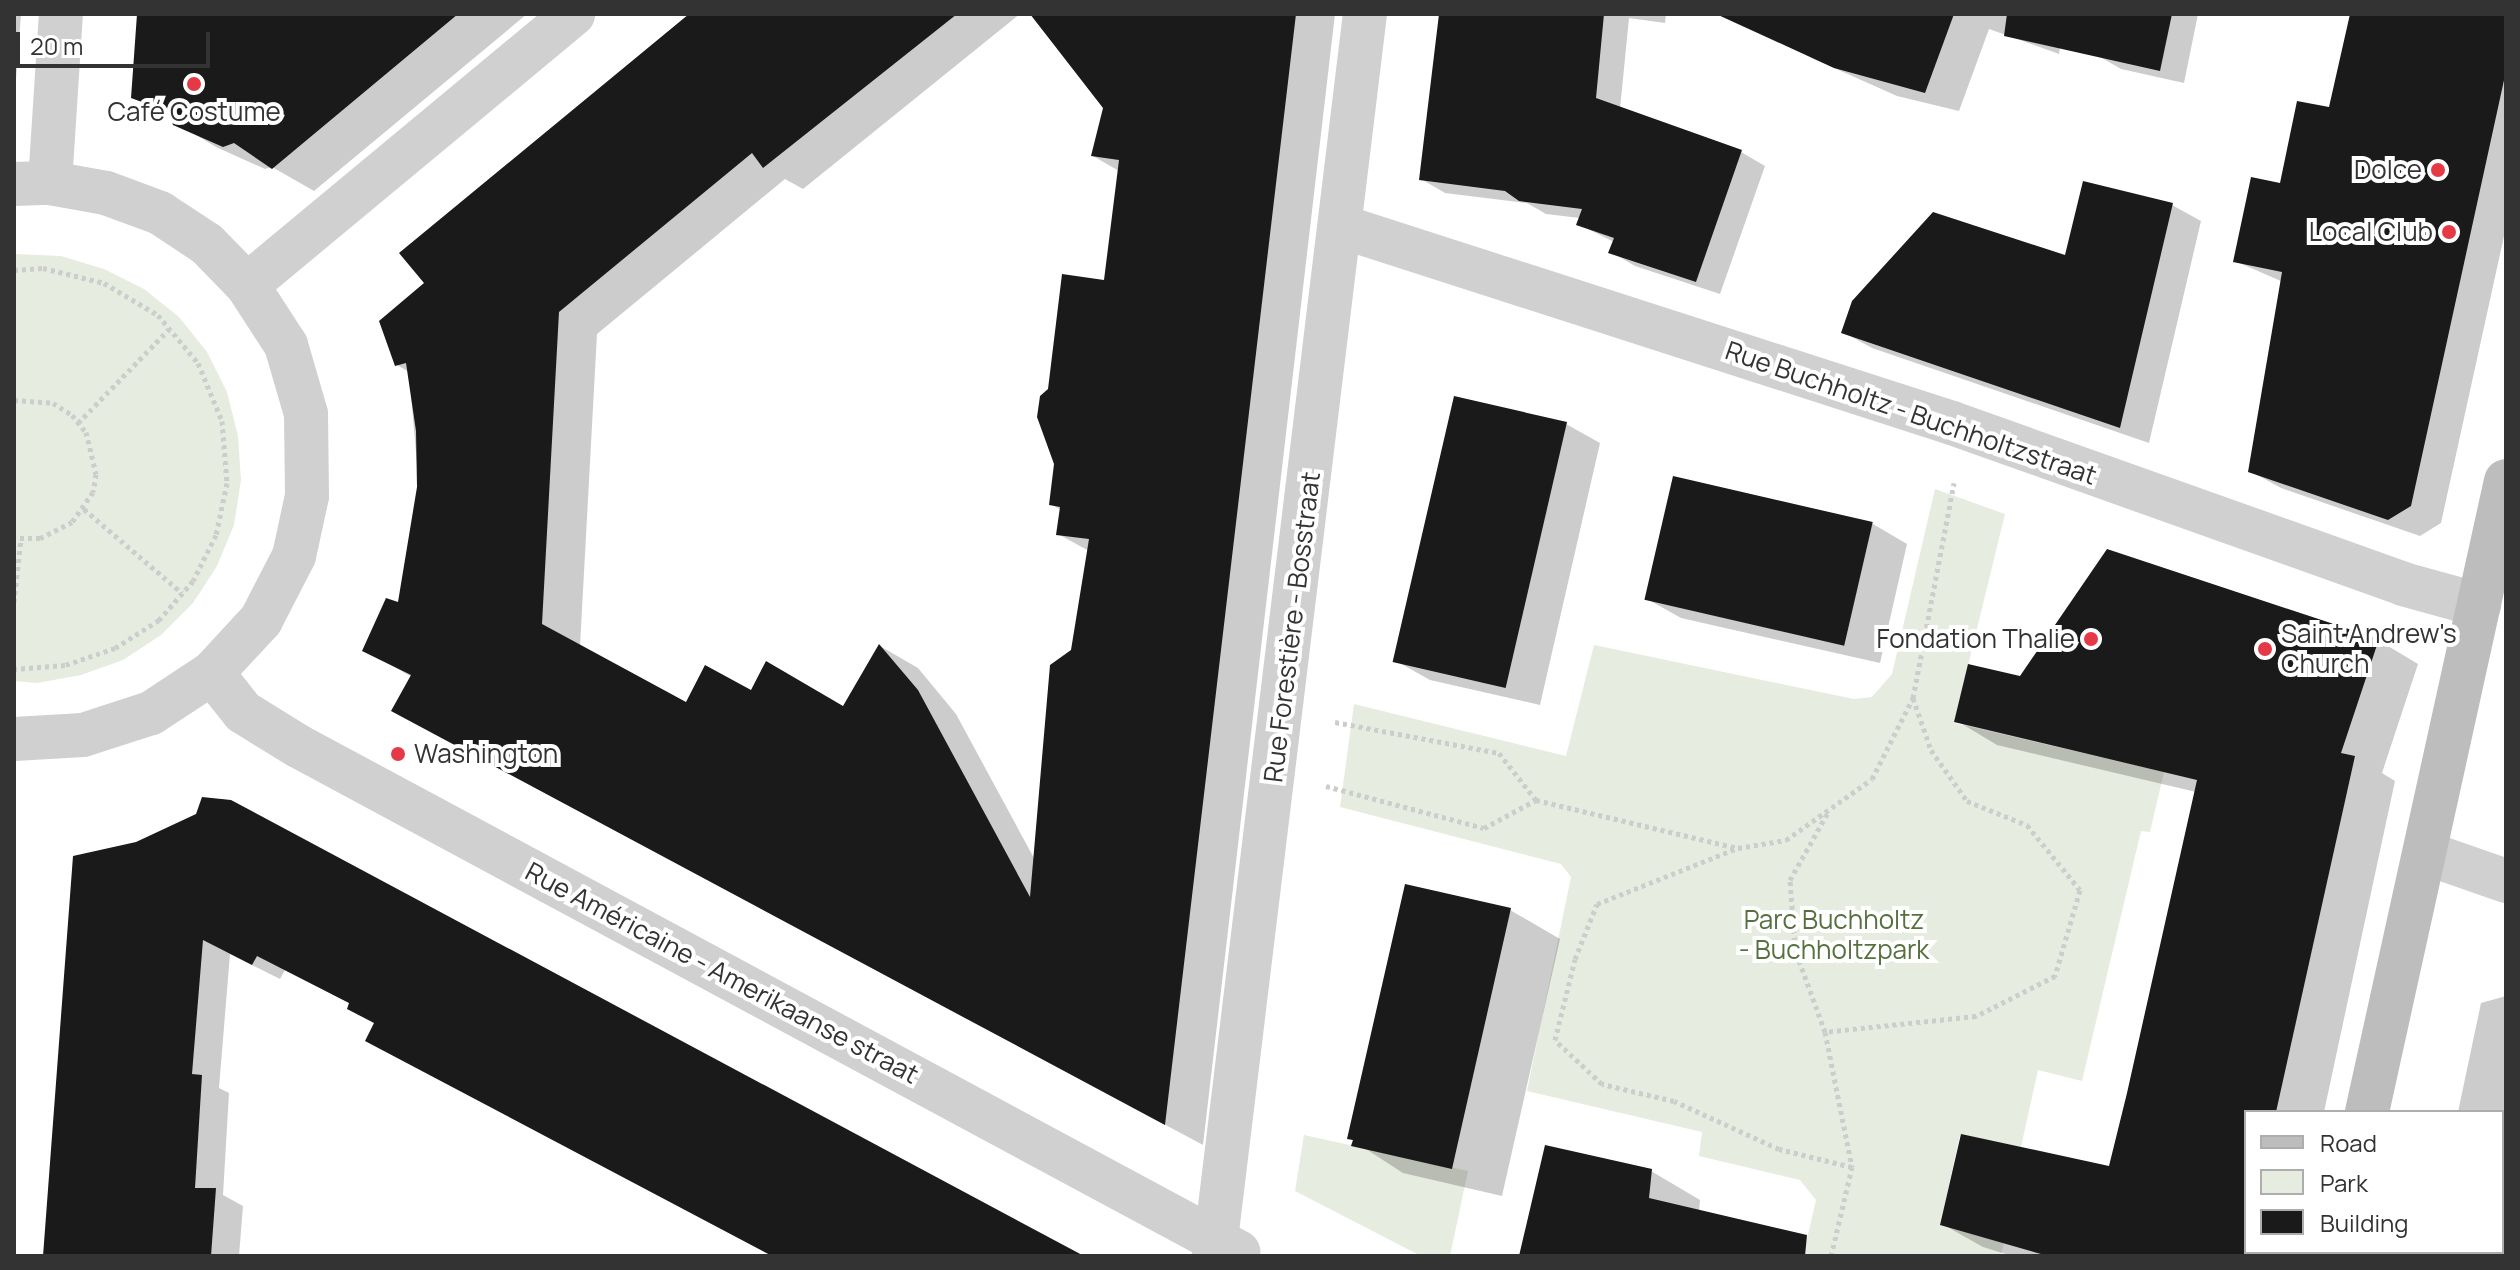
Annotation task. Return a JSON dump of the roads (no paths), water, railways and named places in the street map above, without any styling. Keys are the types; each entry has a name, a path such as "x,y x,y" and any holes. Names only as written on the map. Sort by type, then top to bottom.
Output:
{"main road":[{"path":"2367,1110 2506,481"}],"street":[{"path":"14,739 97,731 151,713 212,673 261,620 294,556 307,496 306,414 286,345 247,285 207,244 160,213 106,193 32,184 61,14"},
{"path":"247,285 573,14"},
{"name":"Rue Forestière - Bosstraat","path":"1225,1251 1365,14"},
{"name":"Rue Buchholtz - Buchholtzstraat","path":"1340,226 1952,423 2403,584 2479,605"},
{"name":"Rue Américaine - Amerikaanse straat","path":"212,673 243,712 298,746 1225,1251"},
{"path":"2426,853 2506,881"}],"place":[{"name":"Café Costume","path":"194,84"},
{"name":"Dolce","path":"2438,170"},
{"name":"Local Club","path":"2449,232"},
{"name":"Fondation Thalie","path":"2091,639"},
{"name":"Saint Andrew's Church","path":"2265,649"},
{"name":"Washington","path":"398,754"}],"park label":[{"name":"Parc Buchholtz - Buchholtzpark","path":"1834,935"}]}
